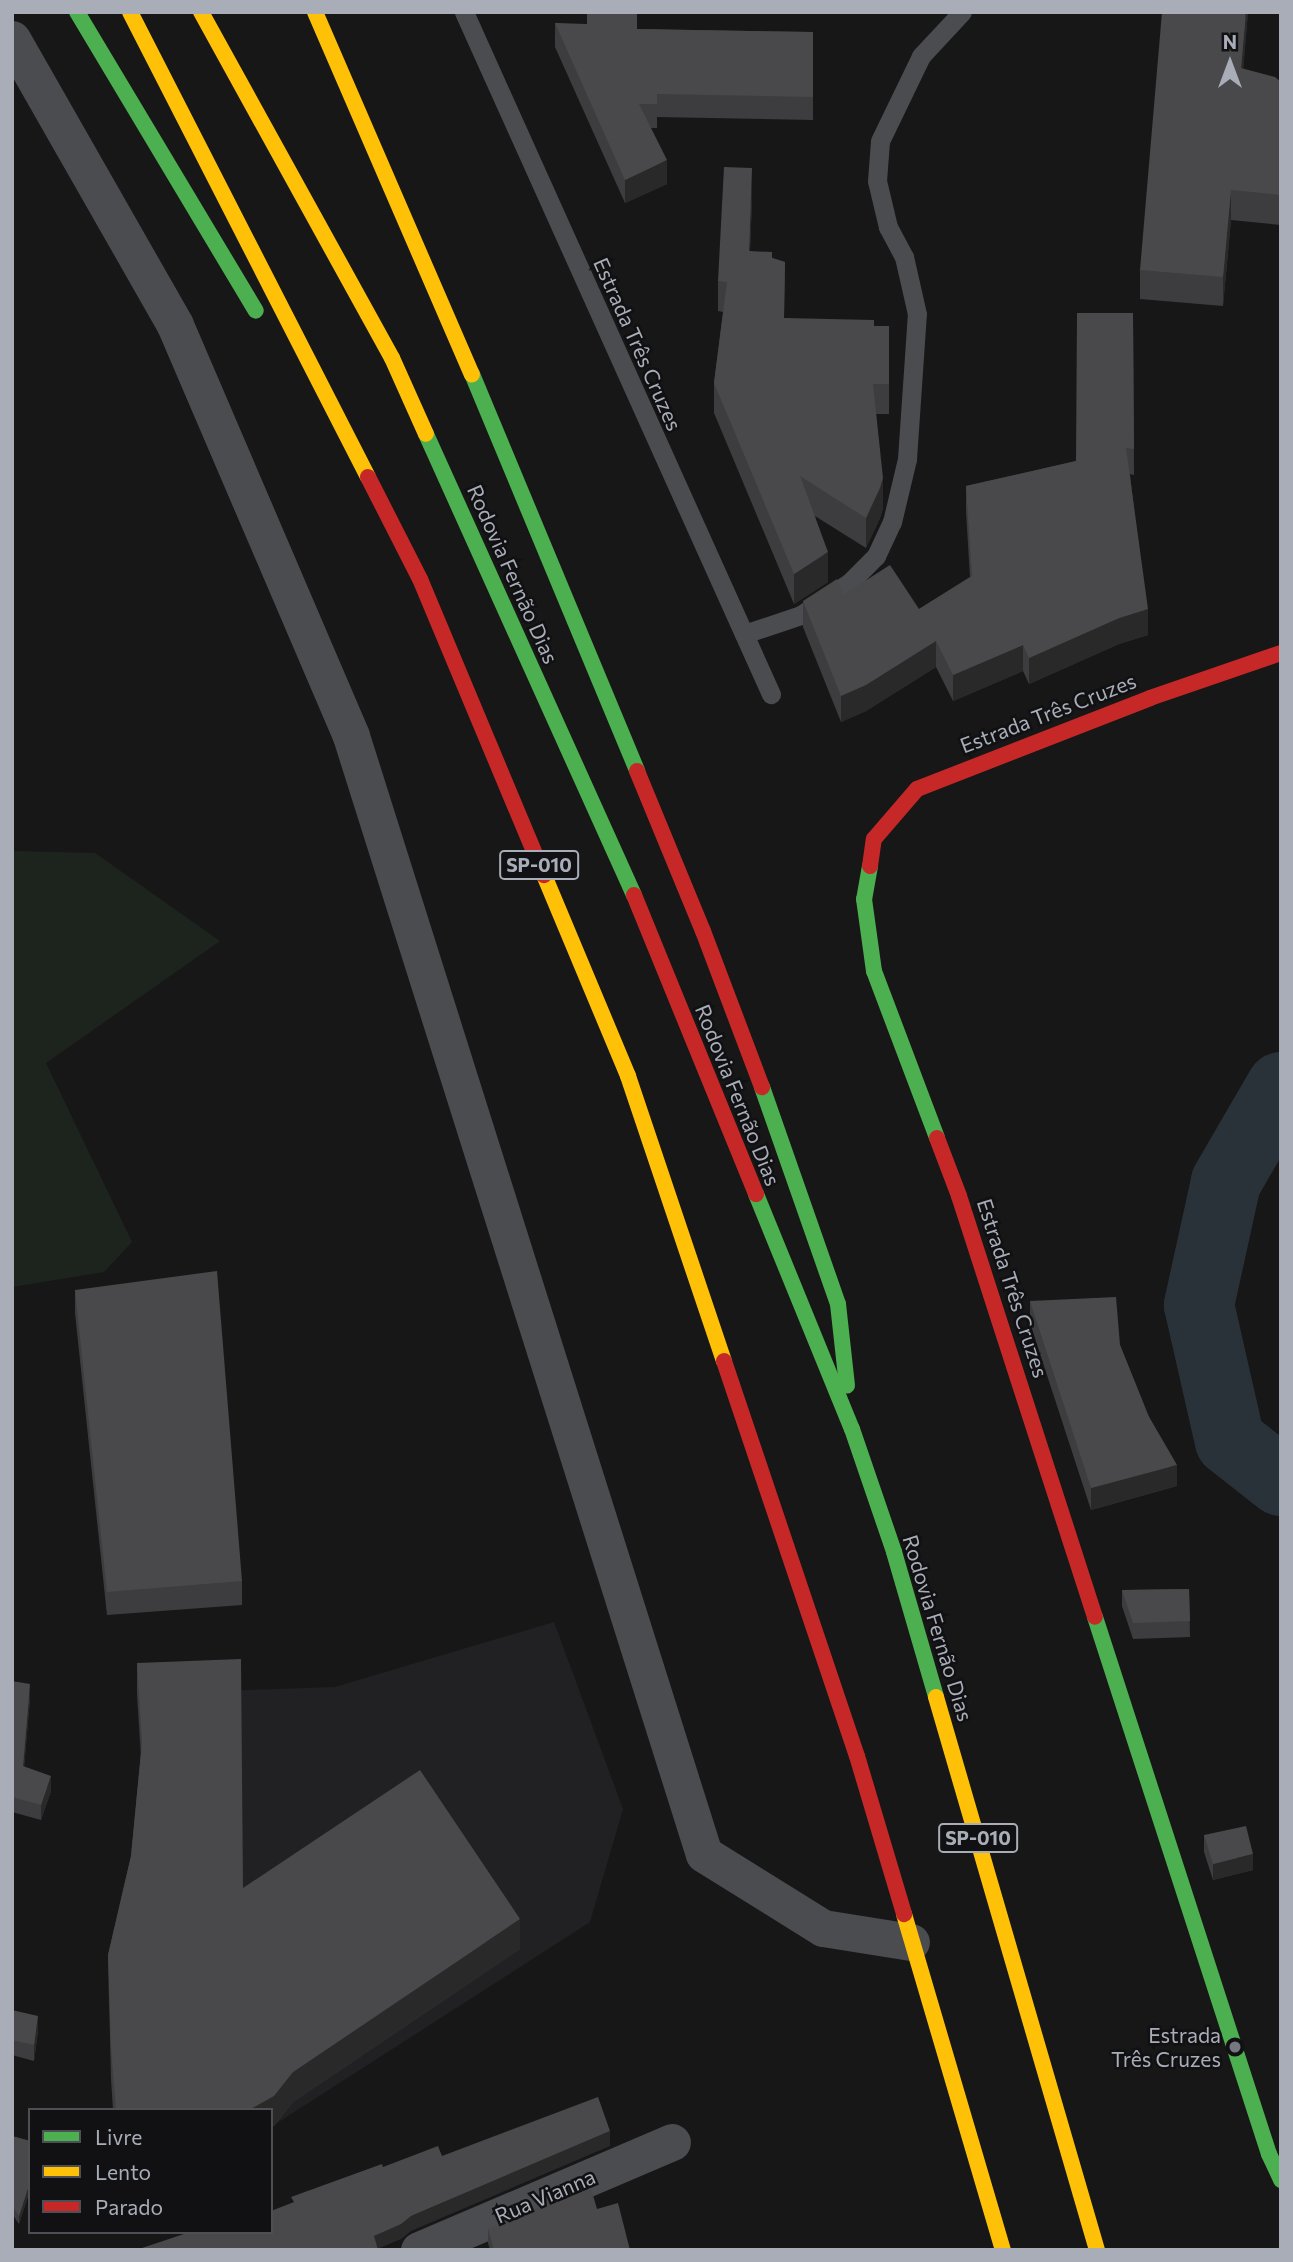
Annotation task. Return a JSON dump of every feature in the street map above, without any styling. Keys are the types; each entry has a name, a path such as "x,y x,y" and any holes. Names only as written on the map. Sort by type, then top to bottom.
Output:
{"main road":[{"path":"77,12 264,326"},
{"name":"SP-010","path":"130,12 420,579 628,1076 853,1743 1003,2250"},
{"name":"Rodovia Fernão Dias","path":"201,12 392,358 619,858 852,1429 898,1565 1097,2250"},
{"path":"315,12 523,492 708,943 838,1304 852,1429"},
{"path":"321,421 433,613"},
{"name":"Estrada Três Cruzes","path":"1281,653 1150,698 917,789 874,839 864,899 874,971 959,1196 1269,2154 1281,2180"}],"street":[{"path":"12,39 175,325 351,736 704,1854 823,1928 911,1942"},
{"name":"Rua Vianna","path":"419,2250 672,2142"}],"lane":[{"name":"Estrada Três Cruzes","path":"464,12 771,694"},
{"path":"744,634 801,615 849,583 876,556 892,522 907,459 916,314 904,257 888,227 877,181 880,141 921,55 962,12"}],"shaded area":[{"path":"12,851 95,853 220,941 46,1063 132,1242 104,1272 12,1287"},
{"path":"554,1622 623,1809 590,1922 273,2126 273,2108 113,2108 108,1985 131,1886 141,1772 137,1694 335,1687"}],"building":[{"path":"587,12 637,12 637,29 813,32 813,97 657,94 657,104 639,104 667,160 625,180 555,23 587,24"},
{"path":"1162,12 1246,12 1241,68 1275,77 1281,82 1281,195 1231,190 1223,277 1140,270"},
{"path":"724,167 752,168 749,251 772,252 772,258 785,262 784,318 874,320 874,326 889,326 889,384 873,384 883,478 880,488 866,518 800,476 828,552 794,574 714,383 727,282 718,281"},
{"path":"1077,313 1133,313 1134,449 1126,448 1148,609 1119,618 1029,658 1023,645 953,675 936,641 866,685 841,696 803,601 837,579 843,595 890,565 919,609 972,576 966,486 1076,461"},
{"path":"217,1271 242,1581 107,1592 75,1290"},
{"path":"1116,1297 1120,1345 1148,1415 1177,1465 1091,1488 1030,1301"},
{"path":"1189,1589 1190,1621 1133,1623 1122,1590"},
{"path":"241,1659 243,1888 420,1770 520,1919 293,2072 274,2096 253,2108 116,2108 108,1955 131,1856 142,1742 137,1663"},
{"path":"12,1681 30,1684 23,1766 51,1776 41,1805 12,1797"},
{"path":"1246,1826 1253,1854 1213,1864 1204,1835"},
{"path":"12,2010 38,2016 34,2045 12,2040"},
{"path":"598,2097 610,2131 411,2216 401,2224 374,2236 378,2250 136,2250 184,2234 273,2234 273,2210 294,2202 291,2197 438,2146 442,2156"},
{"path":"12,2136 28,2140 28,2188 19,2216 12,2206"},
{"path":"590,2185 597,2209 618,2203 630,2250 494,2250 488,2229"}],"waterway":[{"path":"1281,1087 1226,1182 1199,1305 1230,1441 1281,1481"}],"traffic: fast":[{"path":"77,12 256,311"},
{"path":"472,374 637,771"},
{"path":"426,434 634,895"},
{"path":"870,866 864,899 874,971 937,1138"},
{"path":"762,1087 838,1304 847,1386"},
{"path":"756,1194 852,1429 894,1552 936,1697"},
{"path":"1095,1617 1269,2154 1281,2180"}],"traffic: slow":[{"path":"130,12 368,477"},
{"path":"201,12 392,358 426,434"},
{"path":"315,12 472,374"},
{"path":"544,875 628,1076 724,1361"},
{"path":"936,1697 1097,2250"},
{"path":"904,1914 1003,2250"}],"traffic: jam":[{"path":"368,477 420,579 544,875"},
{"path":"870,866 874,839 917,789 1150,698 1281,653"},
{"path":"637,771 703,931 762,1087"},
{"path":"634,895 756,1194"},
{"path":"937,1138 959,1196 1095,1617"},
{"path":"724,1361 857,1756 904,1914"}],"place":[{"name":"Estrada Três Cruzes","path":"1235,2047"}]}
